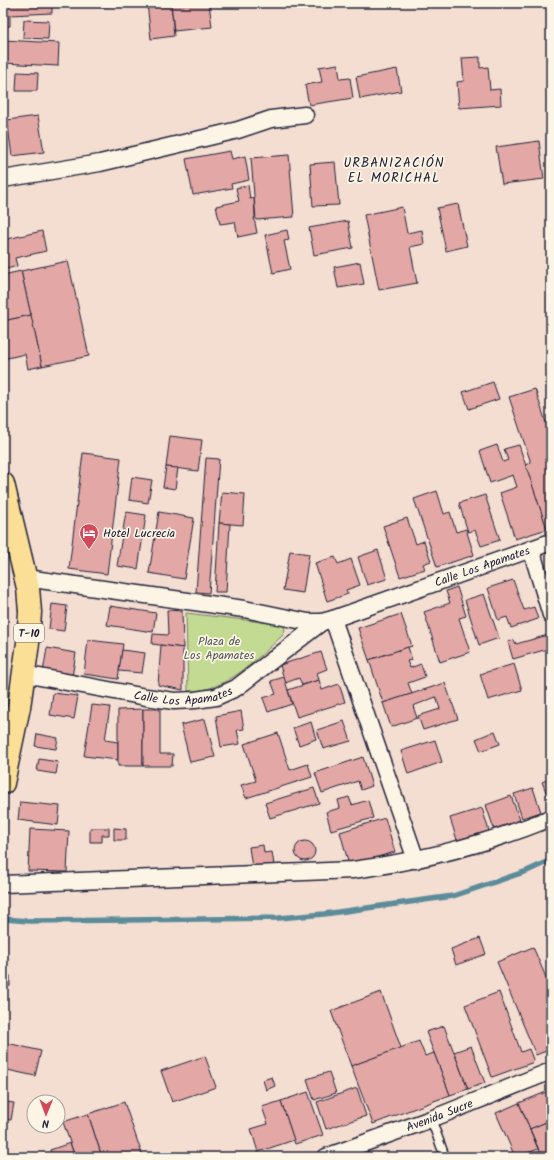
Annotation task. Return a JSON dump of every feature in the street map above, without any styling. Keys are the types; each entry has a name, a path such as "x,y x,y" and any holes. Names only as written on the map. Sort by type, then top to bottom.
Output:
{"highway":[{"name":"T-10","path":"3,484 26,578 30,612 28,643 19,708 6,756 3,783"}],"street":[{"path":"3,179 100,164 238,130 271,119 304,115"},
{"name":"Calle Los Apamates","path":"26,578 244,609 308,622 327,621 551,542"},
{"path":"531,549 551,615"},
{"path":"327,621 416,860"},
{"name":"Calle Los Apamates","path":"24,674 174,701 216,697 241,684 327,621"},
{"path":"3,884 327,871 386,866 450,852 490,841 551,818"},
{"name":"Avenida Sucre","path":"326,1157 431,1119 551,1071"}],"lane":[{"path":"431,1119 446,1157"}],"green space":[{"name":"Plaza de Los Apamates","path":"186,613 278,624 284,626 285,631 282,636 262,655 227,681 201,690 188,691"}],"building":[{"path":"3,3 52,3 52,13 10,15 10,26 3,26"},
{"path":"101,3 139,3 101,7"},
{"path":"147,3 171,3 174,36 151,39"},
{"path":"171,3 209,3 212,27 174,31"},
{"path":"24,20 49,21 48,39 23,38"},
{"path":"3,40 59,43 58,66 3,63"},
{"path":"480,57 480,68 488,67 490,90 500,89 501,105 459,108 457,82 464,81 462,58"},
{"path":"338,64 340,79 350,78 353,98 309,105 305,85 322,82 319,67"},
{"path":"397,69 401,91 360,99 356,77"},
{"path":"17,72 38,73 37,91 16,91"},
{"path":"38,116 44,152 12,156 7,120"},
{"path":"539,141 544,179 502,184 496,147"},
{"path":"230,151 232,159 245,156 249,180 231,184 232,188 193,195 186,159"},
{"path":"289,155 294,217 256,220 251,158"},
{"path":"335,162 339,205 313,206 310,164"},
{"path":"248,185 250,199 254,198 254,218 257,233 238,237 235,222 220,224 216,206 239,201 236,188"},
{"path":"458,204 467,246 446,251 437,208"},
{"path":"402,207 407,233 422,230 424,244 410,247 417,283 379,290 364,215"},
{"path":"348,221 353,248 314,255 309,228"},
{"path":"287,230 289,240 284,241 290,269 273,273 265,235"},
{"path":"42,231 46,251 15,258 17,266 3,270 3,240"},
{"path":"68,261 89,356 42,366 21,271"},
{"path":"360,262 364,284 338,288 334,267"},
{"path":"21,271 31,315 3,321 3,275"},
{"path":"31,315 42,366 28,369 25,354 3,359 3,321"},
{"path":"493,382 499,399 469,409 463,392"},
{"path":"535,389 551,438 551,528 547,529 525,465 531,463 509,397"},
{"path":"170,436 202,440 198,471 166,467"},
{"path":"497,445 503,462 508,460 504,449 519,445 547,529 515,539 500,493 517,487 513,475 490,483 480,451"},
{"path":"83,453 121,458 107,574 69,569"},
{"path":"206,458 219,459 209,593 196,592"},
{"path":"166,467 178,468 175,489 163,487"},
{"path":"132,477 152,480 148,503 129,500"},
{"path":"437,491 444,514 450,512 456,532 466,529 474,555 437,567 414,499"},
{"path":"222,492 245,494 243,525 219,523"},
{"path":"485,495 500,540 481,546 475,530 468,532 459,503"},
{"path":"126,512 146,515 138,569 117,566"},
{"path":"159,512 194,518 184,579 149,573"},
{"path":"407,518 416,544 424,541 431,561 423,564 425,569 400,577 383,526"},
{"path":"219,523 230,524 226,592 215,592"},
{"path":"378,550 387,579 367,585 358,557"},
{"path":"290,551 309,554 303,593 283,590"},
{"path":"335,557 338,564 351,559 360,585 346,590 348,594 327,601 315,563"},
{"path":"513,580 524,610 534,607 538,619 511,628 507,617 498,620 488,588"},
{"path":"457,587 466,616 459,618 470,652 440,662 424,612 450,603 446,591"},
{"path":"484,594 499,638 479,645 465,600"},
{"path":"52,604 67,606 64,631 49,629"},
{"path":"110,606 156,613 153,632 107,625"},
{"path":"167,610 182,611 183,648 152,644 153,634 168,635"},
{"path":"401,614 412,646 369,660 358,628"},
{"path":"548,635 551,648 513,659 508,642 514,640 516,644"},
{"path":"88,640 123,644 118,679 84,674"},
{"path":"161,645 183,648 183,690 158,685"},
{"path":"408,647 412,660 407,661 410,668 421,664 425,677 408,683 412,694 383,703 369,660"},
{"path":"47,648 76,653 72,677 43,672"},
{"path":"122,650 145,653 142,673 119,671"},
{"path":"321,652 327,669 317,673 319,680 302,685 299,678 285,683 280,665"},
{"path":"514,664 522,690 488,700 480,674"},
{"path":"284,677 292,704 268,712 263,698 276,694 271,681"},
{"path":"319,680 322,690 339,684 345,702 297,717 288,690"},
{"path":"445,683 458,719 423,730 418,716 440,709 436,697 413,706 417,718 391,727 383,703"},
{"path":"53,693 78,696 74,719 50,715"},
{"path":"92,705 110,707 105,740 118,742 118,760 84,756"},
{"path":"143,709 143,766 118,766 118,710"},
{"path":"143,709 160,709 160,754 173,754 172,766 143,766"},
{"path":"241,711 244,729 237,730 240,744 221,747 216,716"},
{"path":"205,719 215,757 190,762 181,725"},
{"path":"344,721 351,741 323,749 317,730"},
{"path":"311,722 316,739 299,745 293,728"},
{"path":"495,731 500,744 481,751 476,739"},
{"path":"278,733 290,770 308,764 312,777 246,798 241,785 256,781 244,744"},
{"path":"37,734 58,738 56,749 35,746"},
{"path":"435,740 442,762 408,774 401,751"},
{"path":"363,757 372,786 361,790 358,781 322,793 315,773"},
{"path":"39,759 58,762 56,774 37,771"},
{"path":"551,778 551,804 542,782"},
{"path":"314,788 319,803 270,818 265,803"},
{"path":"533,788 541,812 522,818 514,794"},
{"path":"511,796 520,820 494,829 486,805"},
{"path":"349,797 352,805 368,800 373,818 331,830 326,812 340,808 338,800"},
{"path":"20,802 60,806 58,825 18,820"},
{"path":"482,808 489,831 457,840 450,818"},
{"path":"385,818 395,852 349,865 340,832"},
{"path":"90,828 109,828 109,835 102,835 102,842 90,842"},
{"path":"114,828 126,829 126,840 114,840"},
{"path":"30,829 69,831 67,872 28,871"},
{"path":"305,841 312,844 315,851 312,858 305,861 298,858 295,851 298,844"},
{"path":"263,845 264,853 272,852 274,865 252,868 249,847"},
{"path":"480,938 486,954 456,965 451,949"},
{"path":"533,947 551,989 551,1049 536,1055 497,962"},
{"path":"3,976 10,976 10,986 3,986"},
{"path":"381,992 401,1048 351,1066 331,1011"},
{"path":"499,992 521,1052 529,1049 534,1062 492,1077 465,1005"},
{"path":"444,1026 468,1089 450,1095 426,1032"},
{"path":"419,1041 425,1056 434,1053 450,1095 373,1124 351,1066"},
{"path":"3,1042 41,1051 35,1076 3,1069"},
{"path":"471,1046 485,1083 468,1089 454,1052"},
{"path":"205,1056 216,1087 172,1102 161,1071"},
{"path":"329,1072 336,1093 314,1100 307,1079"},
{"path":"272,1077 275,1086 266,1090 263,1080"},
{"path":"357,1088 366,1116 326,1129 317,1102"},
{"path":"551,1090 551,1120 530,1129 519,1103"},
{"path":"308,1092 323,1135 295,1144 281,1101"},
{"path":"3,1095 7,1096 6,1102 14,1103 11,1120 3,1119"},
{"path":"281,1101 294,1140 258,1152 251,1129 268,1124 262,1107"},
{"path":"124,1102 143,1157 102,1157 88,1114"},
{"path":"519,1103 538,1149 515,1157 496,1113"},
{"path":"88,1114 102,1157 75,1157 66,1131 66,1121"},
{"path":"551,1120 551,1157 542,1157 530,1129"},
{"path":"70,1143 75,1157 52,1157 50,1150"}],"waterway":[{"path":"4,919 29,921 279,918 324,914 453,896 527,871 551,860"}],"place":[{"name":"Hotel Lucrecia","path":"89,550"}],"district":[{"name":"URBANIZACIÓN EL MORICHAL","path":"394,170"}]}
